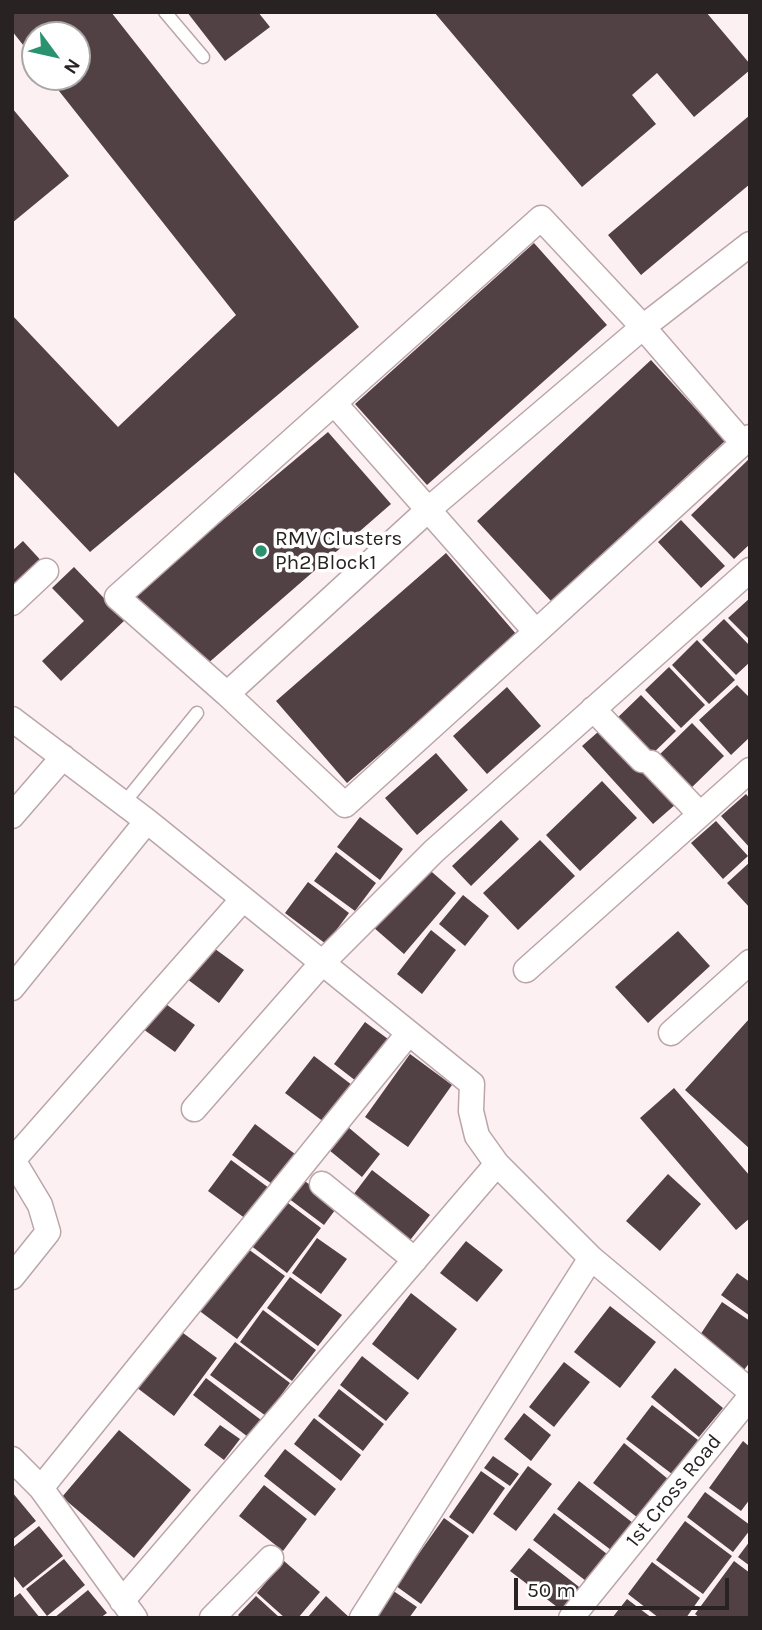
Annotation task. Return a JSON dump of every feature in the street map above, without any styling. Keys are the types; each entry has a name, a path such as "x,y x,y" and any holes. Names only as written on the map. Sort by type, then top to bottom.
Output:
{"street":[{"path":"541,218 643,327 746,440 345,805 227,694 117,597 541,218"},
{"path":"227,694 429,509 643,327 750,244"},
{"path":"334,403 536,632"},
{"path":"194,1109 322,964 434,850 750,570"},
{"path":"12,603 46,571"},
{"path":"593,709 701,814"},
{"path":"12,719 147,821 472,1084 471,1111 477,1136 497,1164 591,1258 750,1391"},
{"path":"12,816 63,757"},
{"path":"526,970 750,770"},
{"path":"12,988 147,821"},
{"path":"12,1277 48,1233 40,1205 13,1160 243,899"},
{"path":"671,1033 750,962"},
{"path":"41,1488 408,1034"},
{"path":"12,1459 41,1488 129,1609 497,1164"},
{"path":"322,1184 415,1260"},
{"path":"362,1618 591,1258"},
{"name":"1st Cross Road","path":"571,1618 750,1397"},
{"path":"212,1618 271,1558"}],"lane":[{"path":"165,12 203,58"},
{"path":"124,803 197,713"}],"building":[{"path":"12,12 111,12 359,327 90,552 12,470 12,315 118,427 236,315 59,91 91,91 91,21 21,21 21,42 12,31"},
{"path":"187,12 258,12 270,27 225,61"},
{"path":"434,12 706,12 750,64 750,70 694,117 657,73 632,95 656,124 582,187"},
{"path":"12,108 69,176 12,223"},
{"path":"750,115 750,184 641,275 608,235"},
{"path":"534,243 607,325 427,485 355,404"},
{"path":"651,360 725,441 551,601 477,521"},
{"name":"RMV Clusters Ph2 Block1","path":"328,432 391,504 206,665 130,598"},
{"path":"750,458 750,544 734,559 691,515"},
{"path":"681,520 725,566 701,588 658,542"},
{"path":"23,541 46,566 12,598 12,551"},
{"path":"446,553 517,635 347,783 276,701"},
{"path":"74,567 125,620 61,681 42,661 84,621 52,588"},
{"path":"750,598 750,640 728,618"},
{"path":"724,619 750,646 750,662 736,675 702,640"},
{"path":"697,640 735,680 709,704 672,665"},
{"path":"669,667 705,705 681,728 645,690"},
{"path":"737,685 750,698 750,737 731,755 699,720"},
{"path":"507,687 541,726 487,774 453,736"},
{"path":"641,695 676,731 647,759 613,722"},
{"path":"692,723 724,756 688,791 656,758"},
{"path":"606,725 676,804 653,824 582,746"},
{"path":"436,753 468,790 417,835 385,798"},
{"path":"602,781 637,818 580,871 546,835"},
{"path":"746,794 750,799 750,848 721,816"},
{"path":"360,817 403,849 380,880 337,847"},
{"path":"501,820 519,839 471,886 452,866"},
{"path":"716,821 748,856 723,879 691,843"},
{"path":"540,840 575,876 518,930 483,893"},
{"path":"336,852 376,883 355,911 314,881"},
{"path":"750,862 750,908 727,883"},
{"path":"425,866 456,893 404,954 373,927"},
{"path":"308,882 349,913 326,944 285,913"},
{"path":"463,895 489,916 465,946 439,924"},
{"path":"431,930 456,950 422,994 397,974"},
{"path":"678,931 710,966 648,1023 615,987"},
{"path":"211,946 244,970 219,1003 187,979"},
{"path":"163,1002 195,1025 175,1052 143,1029"},
{"path":"750,1018 750,1149 685,1090"},
{"path":"365,1022 388,1039 356,1081 334,1064"},
{"path":"410,1054 452,1085 408,1147 365,1117"},
{"path":"314,1056 352,1085 324,1122 285,1093"},
{"path":"674,1088 750,1176 750,1218 736,1230 640,1118"},
{"path":"255,1124 295,1154 272,1184 232,1155"},
{"path":"348,1127 380,1154 362,1177 329,1150"},
{"path":"231,1160 269,1188 246,1219 208,1191"},
{"path":"372,1170 430,1215 407,1244 350,1199"},
{"path":"668,1174 701,1204 660,1251 626,1221"},
{"path":"302,1179 338,1206 324,1225 288,1198"},
{"path":"284,1200 321,1228 287,1273 250,1245"},
{"path":"317,1238 347,1259 321,1294 292,1273"},
{"path":"466,1241 503,1270 477,1302 440,1273"},
{"path":"244,1246 285,1276 237,1339 197,1309"},
{"path":"737,1273 750,1282 750,1316 721,1295"},
{"path":"290,1277 342,1315 318,1346 267,1308"},
{"path":"411,1293 457,1329 418,1380 372,1344"},
{"path":"722,1302 750,1321 750,1362 744,1370 698,1338"},
{"path":"610,1306 656,1342 620,1388 574,1352"},
{"path":"263,1310 316,1350 292,1381 240,1342"},
{"path":"179,1330 217,1358 174,1416 136,1387"},
{"path":"235,1342 290,1383 266,1416 210,1375"},
{"path":"362,1356 409,1393 386,1421 340,1385"},
{"path":"564,1362 590,1382 554,1427 529,1407"},
{"path":"675,1368 723,1408 699,1437 651,1397"},
{"path":"206,1378 261,1420 248,1437 193,1395"},
{"path":"339,1389 384,1424 363,1451 318,1416"},
{"path":"652,1405 698,1440 672,1474 626,1439"},
{"path":"524,1413 551,1435 531,1461 504,1439"},
{"path":"314,1418 361,1455 341,1481 294,1444"},
{"path":"220,1425 240,1439 224,1460 204,1445"},
{"path":"119,1430 191,1490 134,1558 62,1497"},
{"path":"743,1441 750,1447 750,1499 741,1511 709,1488"},
{"path":"624,1443 668,1479 638,1518 593,1483"},
{"path":"285,1449 336,1489 315,1516 264,1476"},
{"path":"493,1456 519,1474 510,1486 484,1468"},
{"path":"528,1466 552,1484 516,1531 493,1514"},
{"path":"481,1471 505,1488 473,1534 449,1517"},
{"path":"579,1481 633,1523 611,1550 557,1509"},
{"path":"264,1485 307,1519 283,1551 239,1516"},
{"path":"12,1492 36,1521 12,1540"},
{"path":"705,1492 750,1525 750,1530 733,1552 687,1517"},
{"path":"554,1513 607,1554 586,1581 533,1540"},
{"path":"444,1518 469,1536 421,1604 396,1586"},
{"path":"685,1521 732,1556 703,1594 656,1560"},
{"path":"39,1526 63,1556 23,1588 12,1574 12,1548"},
{"path":"750,1541 750,1566 738,1557"},
{"path":"529,1548 583,1590 565,1613 510,1571"},
{"path":"64,1559 85,1585 47,1616 26,1589"},
{"path":"284,1561 320,1592 298,1618 285,1618 257,1593"},
{"path":"734,1561 750,1573 750,1618 700,1618 695,1614"},
{"path":"652,1562 700,1598 686,1618 659,1618 628,1594"},
{"path":"88,1590 107,1613 100,1618 54,1618"},
{"path":"392,1590 417,1607 409,1618 373,1618"},
{"path":"20,1593 40,1618 12,1618 12,1599"},
{"path":"256,1596 280,1618 241,1618 238,1615"},
{"path":"326,1596 350,1618 307,1618"},
{"path":"627,1599 652,1618 612,1618"}],"place":[{"name":"RMV Clusters Ph2 Block1","path":"261,551"}]}
